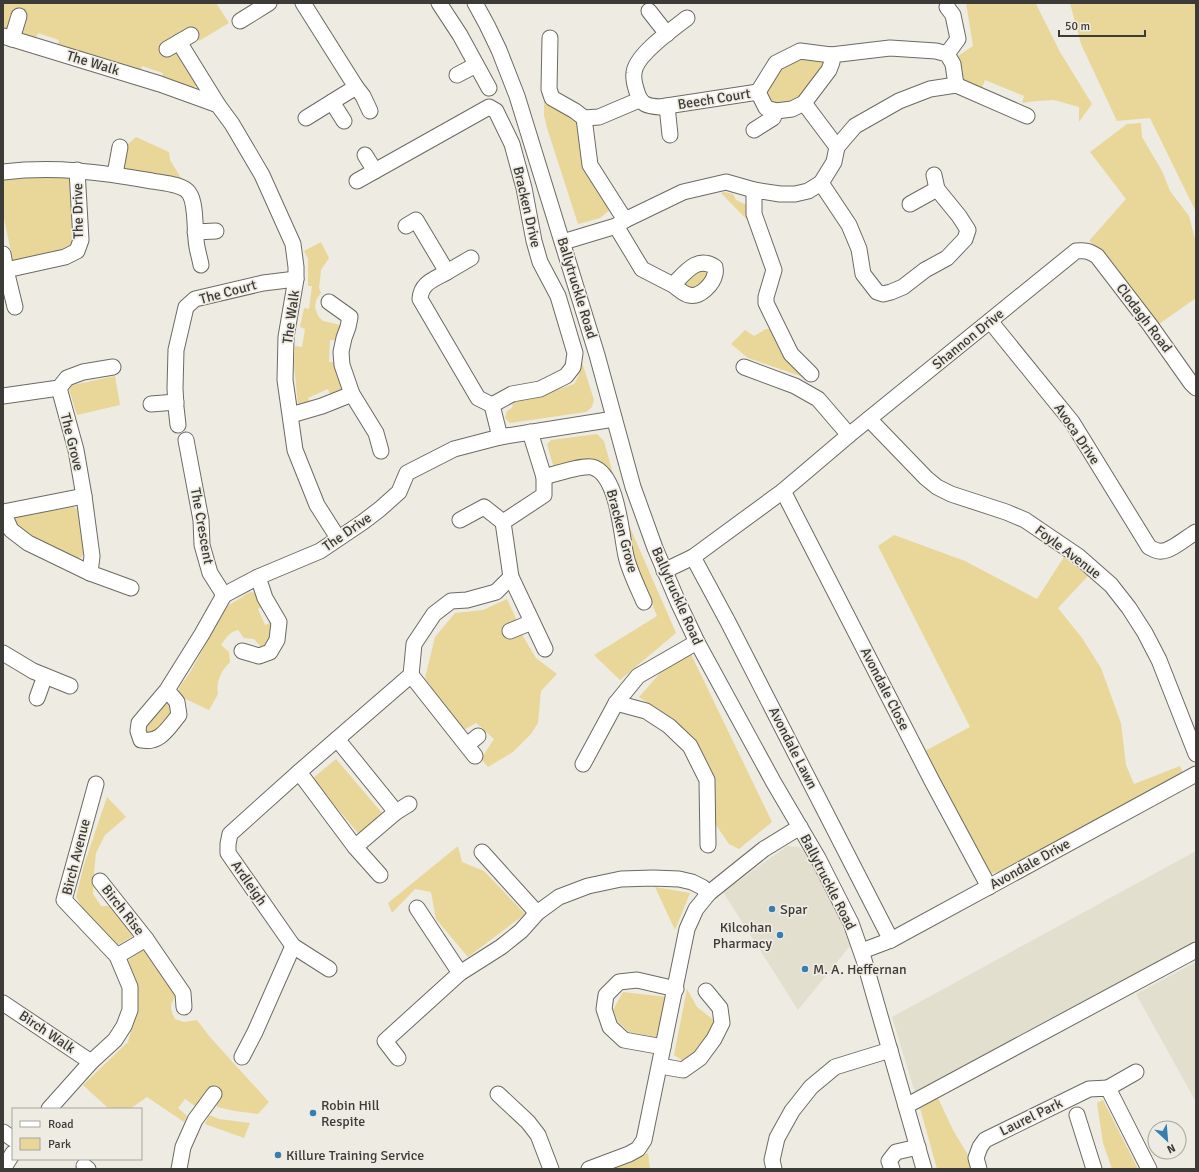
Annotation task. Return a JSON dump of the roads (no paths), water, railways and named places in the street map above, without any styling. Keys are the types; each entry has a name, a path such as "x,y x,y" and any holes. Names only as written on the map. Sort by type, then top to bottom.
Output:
{"street":[{"path":"240,21 268,3"},
{"path":"304,3 363,96 370,111"},
{"path":"439,3 460,35 489,88"},
{"name":"Ballytruckle Road","path":"475,3 508,70 520,103 597,355 635,494 648,531 664,571 697,642 770,776 818,858 851,924 862,951 924,1169"},
{"path":"947,6 953,14 958,39 947,54"},
{"path":"649,11 667,34"},
{"name":"The Walk","path":"19,16 8,38 160,84 218,105"},
{"path":"550,38 549,89 552,98 584,118 599,117 639,100 634,85 634,72 643,55 687,18"},
{"name":"The Walk","path":"179,42 218,105 232,124 262,175 293,244 296,279 286,337 285,380 295,450 317,505 338,538"},
{"path":"758,92 776,63 800,52 831,55 890,48 936,51 947,54 953,64 956,85"},
{"path":"754,130 773,118 776,111 792,109 804,103 829,70 832,62 831,55"},
{"path":"456,75 476,64"},
{"path":"563,242 620,223 683,192 726,182 754,190 780,194 795,194 808,191 821,183 834,162 837,147 855,126 899,101 930,89 956,85 1027,116"},
{"path":"306,118 356,87"},
{"name":"Beech Court","path":"639,100 648,106 660,107 758,92 766,108 776,111"},
{"path":"332,102 344,121"},
{"path":"804,103 837,147"},
{"name":"Beech Court","path":"667,106 670,135"},
{"name":"Bracken Drive","path":"357,181 489,107 496,111 512,144 524,188 538,257 558,296 575,353 573,367 566,376 540,389 512,394 492,405"},
{"path":"584,118 590,165 642,269 673,285"},
{"path":"115,174 120,147"},
{"path":"365,155 375,171"},
{"name":"The Drive","path":"3,172 29,169 77,170 115,174 178,186 189,192 193,203 195,232 201,265"},
{"name":"The Drive","path":"6,270 65,257 77,251 81,240 77,170"},
{"path":"821,183 849,225 859,249 863,274 877,292 883,294 903,287 925,270 946,258 965,239 968,230 935,182 910,204"},
{"path":"754,190 754,214 774,270 766,296 766,303 791,354 811,374"},
{"path":"406,226 416,220 447,272"},
{"path":"195,232 216,231"},
{"name":"Shannon Drive","path":"664,571 693,557 783,491 849,435 1076,251 1089,251"},
{"name":"Clodagh Road","path":"1089,251 1097,256 1196,388"},
{"path":"3,254 15,307"},
{"path":"471,258 426,284 421,291 420,299 478,398 492,405 500,437"},
{"name":"The Court","path":"178,426 176,402 176,350 186,307 195,299 262,282 296,279"},
{"path":"329,302 350,317 341,352 342,365 352,394 376,433 381,451"},
{"name":"Avoca Drive","path":"990,321 1072,422 1149,547 1156,551 1162,552 1168,550 1196,532"},
{"path":"3,396 58,388 67,378 83,372 113,367"},
{"path":"744,367 795,386 818,399 849,435"},
{"name":"The Grove","path":"58,388 76,450 84,496 92,556 90,573"},
{"path":"291,415 322,406 352,394"},
{"path":"152,404 176,402"},
{"name":"The Drive","path":"224,595 258,577 320,551 363,522 399,492 407,473 454,449 500,437 614,419"},
{"name":"Foyle Avenue","path":"869,419 936,487 951,494 1006,512 1025,520 1078,556 1111,585 1129,608 1145,633 1155,653 1196,754"},
{"path":"504,522 544,495 544,476 530,432"},
{"name":"The Crescent","path":"186,440 200,520 202,545 210,574 224,595"},
{"name":"Bracken Grove","path":"544,476 585,467 593,467 602,473 610,483 619,515 626,557 644,602"},
{"name":"Avondale Close","path":"783,491 932,781 989,887"},
{"path":"84,496 3,512 11,530 28,543 90,573 131,588"},
{"path":"460,520 484,507 504,522 511,577 545,649"},
{"name":"Avondale Lawn","path":"693,557 891,940"},
{"path":"242,651 259,656 270,652 277,640 278,622 265,598 258,577"},
{"path":"478,736 471,750 410,675 414,644 434,614 451,602 467,600 496,592 511,577"},
{"path":"167,690 202,634 224,595"},
{"path":"510,631 532,622"},
{"path":"583,764 616,703 638,676 697,642"},
{"path":"3,653 33,671 70,686"},
{"name":"Ardleigh","path":"329,969 293,946 228,853 230,834 410,675"},
{"path":"37,698 45,676"},
{"path":"616,703 646,711 669,726 690,746 707,780 708,845"},
{"path":"337,739 403,808 355,847"},
{"path":"299,772 355,847 380,875"},
{"name":"Avondale Drive","path":"862,951 891,940 1196,774"},
{"name":"Birch Avenue","path":"50,1108 91,1062 115,1040 124,1026 130,1010 130,987 116,956 64,900 96,784"},
{"path":"589,1169 629,1154 638,1149 644,1140 688,929 696,909 709,893 764,849 800,827"},
{"path":"482,852 537,913"},
{"path":"398,1058 385,1041 460,973 501,947 521,931 537,913 559,897 588,886 621,879 653,878 679,879 692,882 702,887 709,893"},
{"name":"Birch Rise","path":"100,881 146,939 183,993 184,1007"},
{"path":"417,908 460,973"},
{"name":"Birch Rise","path":"116,956 146,939"},
{"path":"242,1057 255,1032 293,946"},
{"path":"906,1106 1196,950"},
{"path":"664,1047 624,1040 610,1027 604,1009 606,995 619,982 637,980 676,989"},
{"path":"660,1066 683,1070 700,1058 714,1039 722,1023 720,1008 706,991"},
{"name":"Birch Walk","path":"3,1003 91,1062"},
{"path":"774,1169 772,1160 777,1138 792,1111 811,1087 835,1067 890,1050"},
{"name":"Laurel Park","path":"978,1169 976,1158 980,1147 985,1140 1089,1089 1108,1088 1136,1072"},
{"path":"1108,1088 1148,1169"},
{"path":"179,1169 183,1147 195,1120 214,1094"},
{"path":"498,1094 528,1122 538,1135 551,1169"},
{"name":"Laurel Park","path":"1078,1115 1094,1169"},
{"path":"3,1132 12,1138"},
{"path":"892,1169 889,1161 896,1152 918,1147"},
{"path":"3,1169 12,1155"}],"place":[{"name":"Spar","path":"772,909"},
{"name":"Kilcohan Pharmacy","path":"780,935"},
{"name":"M. A. Heffernan","path":"805,969"},
{"name":"Robin Hill Respite","path":"313,1113"},
{"name":"Killure Training Service","path":"278,1155"}]}
